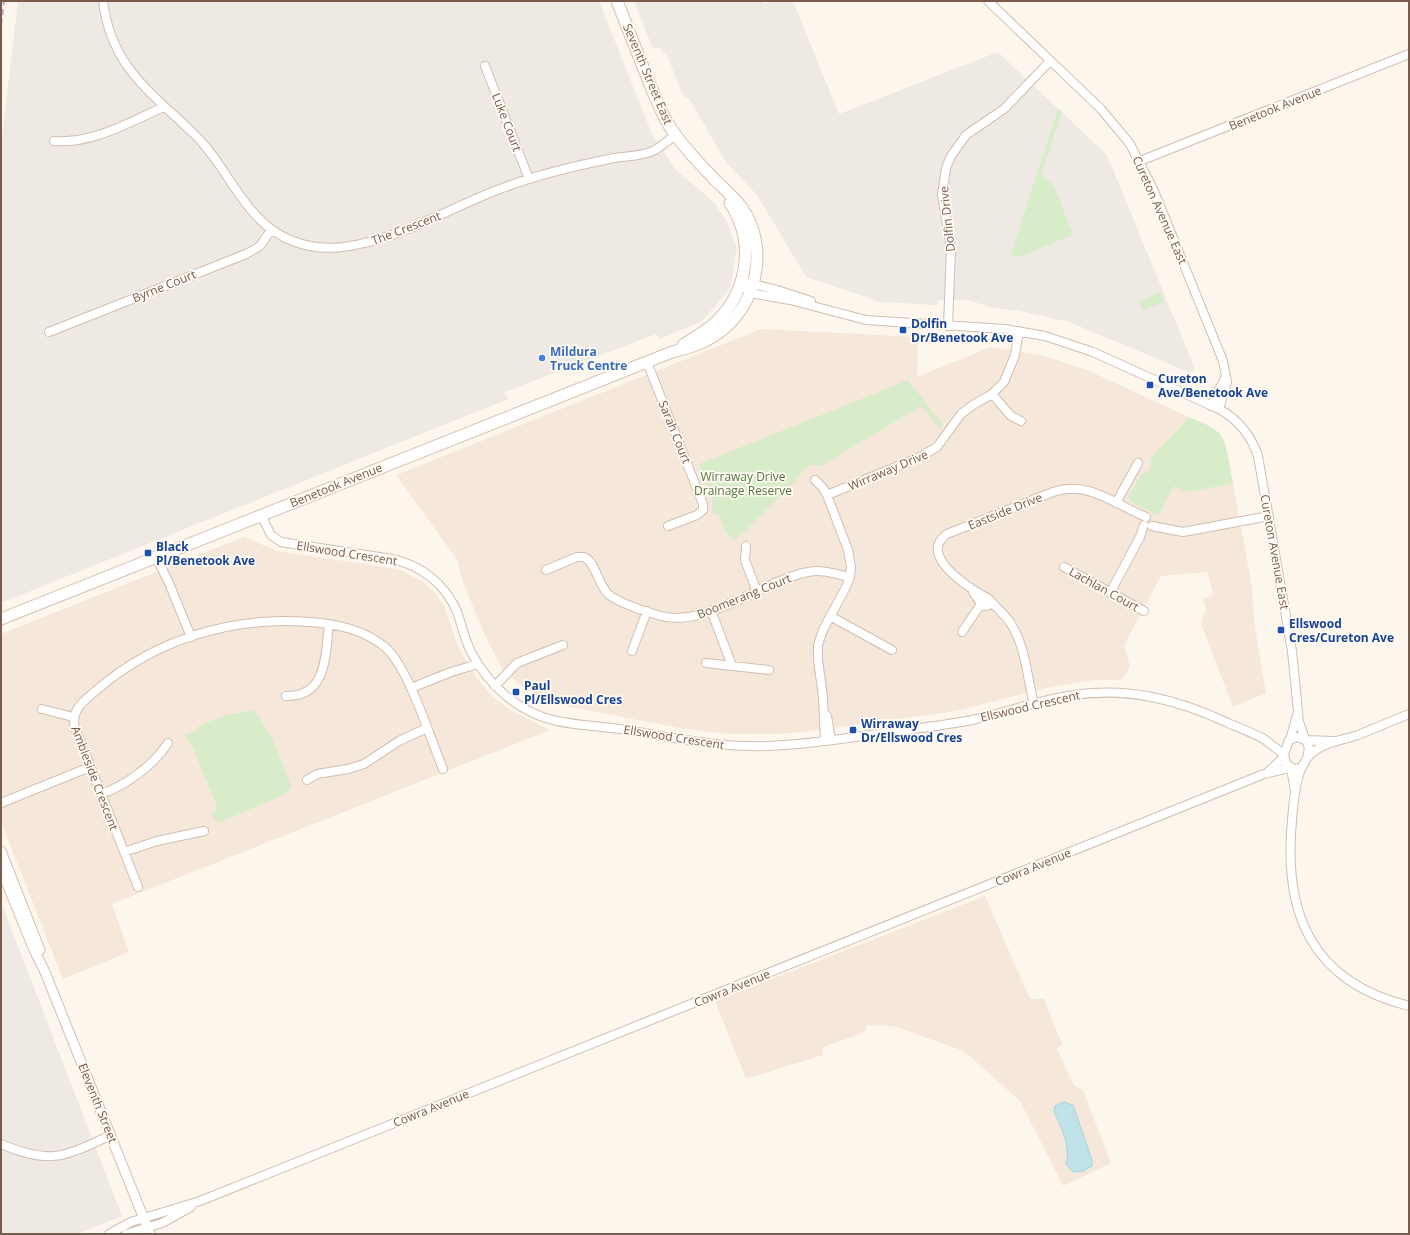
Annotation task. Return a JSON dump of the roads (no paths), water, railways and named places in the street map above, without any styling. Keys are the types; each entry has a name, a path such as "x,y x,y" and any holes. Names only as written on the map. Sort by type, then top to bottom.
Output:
{"main road":[{"name":"Seventh Street East","path":"617,1 657,101 675,135 716,181 733,197 742,209 753,232 756,257 752,288"},
{"name":"Seventh Street East","path":"716,181 732,205 743,231 746,258 741,284"},
{"name":"Benetook Avenue","path":"672,352 716,322 733,300 741,284"},
{"name":"Benetook Avenue","path":"1,619 672,352 695,346 718,334 736,316 752,288"}],"street":[{"name":"The Crescent","path":"103,1 107,21 122,58 144,89 198,137 212,153 254,214 271,230 293,242 315,247 328,248 362,244 399,232 500,189 529,179 608,159 649,152 675,135"},
{"name":"Cureton Avenue East","path":"988,1 1113,122 1130,144 1140,161 1223,361 1226,375 1226,388 1219,409"},
{"name":"Benetook Avenue","path":"1140,161 1409,54"},
{"name":"Dolfin Drive","path":"948,326 951,248 942,195 946,168 951,156 966,135 1004,109 1050,61"},
{"name":"Luke Court","path":"485,66 529,179"},
{"path":"54,141 70,142 89,138 164,107"},
{"name":"Byrne Court","path":"49,332 246,254 260,246 271,230"},
{"path":"741,284 752,288 793,295 853,317 883,322 1017,331 1045,336 1079,346 1211,406 1226,375"},
{"name":"Wirraway Drive","path":"827,495 930,452 943,441 961,414 973,404 992,394 1004,382 1010,371 1017,331"},
{"name":"Sarah Court","path":"648,362 703,504 703,510 698,515 668,526"},
{"path":"992,394 1007,412 1021,422"},
{"name":"Cureton Avenue East","path":"1211,406 1219,409 1235,420 1251,440 1258,456 1292,651 1298,710"},
{"path":"1116,504 1138,463"},
{"path":"814,480 823,488 827,495 848,550 851,567 850,577 830,616 818,645 818,660 828,741"},
{"name":"Eastside Drive","path":"1036,703 1016,631 1000,611 985,602 946,569 938,553 939,542 947,534 1066,489 1086,489 1128,510 1148,523 1164,529 1183,532 1269,518"},
{"name":"Ellswood Crescent","path":"261,515 271,535 285,543 392,559 401,561 422,570 439,584 453,603 468,645 476,661 495,686 522,707 546,718 558,721 726,746 783,746 962,722 1068,696 1101,692 1153,696 1199,710 1265,740 1278,743 1289,740"},
{"path":"1110,593 1148,523"},
{"path":"746,546 745,560 757,592"},
{"path":"158,556 191,637"},
{"name":"Boomerang Court","path":"546,570 577,557 586,558 591,562 599,582 609,594 647,611 666,617 681,618 711,610 809,572 824,571 850,577"},
{"name":"Lachlan Court","path":"1064,567 1144,611"},
{"path":"962,632 985,602"},
{"path":"711,610 732,666"},
{"path":"632,651 647,611"},
{"path":"830,616 892,650"},
{"name":"Ambleside Crescent","path":"138,887 90,767 74,724 73,717 85,700 121,671 157,650 214,629 259,622 294,621 329,624 363,633 385,648 400,665 411,688 443,769"},
{"path":"286,696 303,693 317,682 324,665 329,624"},
{"path":"495,686 517,664 563,645"},
{"path":"411,688 476,661"},
{"path":"706,663 769,670"},
{"path":"42,709 73,717"},
{"path":"1298,710 1305,740 1309,748 1295,793 1291,850 1292,881 1295,902 1306,932 1328,963 1348,981 1381,999 1409,1006"},
{"path":"1264,774 1284,756 1298,710"},
{"path":"1264,774 1290,768 1300,768 1319,748 1360,734 1409,714"},
{"path":"307,780 317,774 348,769 364,764 399,741 427,728"},
{"path":"1289,740 1297,737 1305,740 1338,741"},
{"name":"Ellswood Crescent","path":"1265,740 1284,756"},
{"path":"101,794 118,788 133,778 161,752 168,743"},
{"path":"1284,756 1290,768 1295,793"},
{"path":"1,803 90,767"},
{"name":"Cowra Avenue","path":"109,1234 131,1222 200,1201 1264,774"},
{"path":"124,852 157,841 204,831"},
{"name":"Eleventh Street","path":"1,851 2,865 35,935 45,972 149,1231"},
{"path":"1,1144 27,1155 49,1157 66,1154 111,1135"},
{"name":"Cowra Avenue","path":"126,1234 149,1231 200,1201"}],"water":[{"path":"1064,1102 1073,1105 1092,1160 1092,1166 1083,1171 1073,1172 1066,1164 1066,1143 1054,1111 1055,1106"}],"railway":[{"path":"1,25 4,1"}],"place":[{"name":"Dolfin Dr/Benetook Ave","path":"903,330"},
{"name":"Mildura Truck Centre","path":"542,358"},
{"name":"Cureton Ave/Benetook Ave","path":"1150,385"},
{"name":"Black Pl/Benetook Ave","path":"148,553"},
{"name":"Ellswood Cres/Cureton Ave","path":"1281,630"},
{"name":"Paul Pl/Ellswood Cres","path":"516,692"},
{"name":"Wirraway Dr/Ellswood Cres","path":"853,730"}],"park label":[{"name":"Wirraway Drive Drainage Reserve","path":"743,483"}]}
